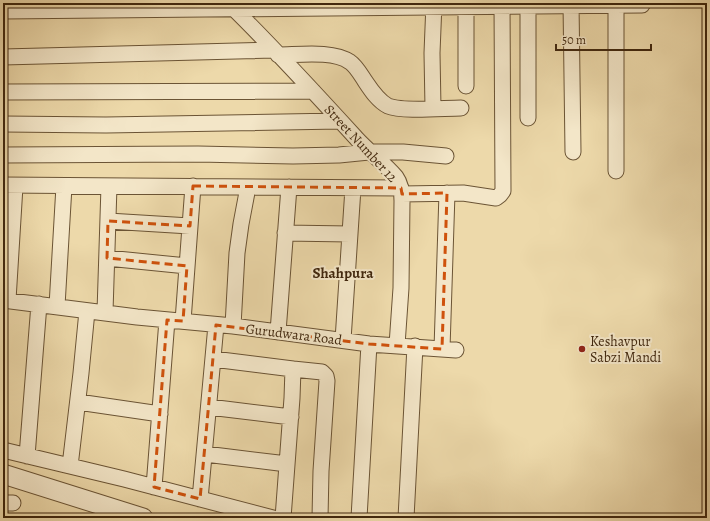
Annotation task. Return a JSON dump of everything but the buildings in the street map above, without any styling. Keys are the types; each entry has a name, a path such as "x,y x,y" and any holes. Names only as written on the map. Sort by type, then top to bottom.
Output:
{"street":[{"path":"528,4 528,118"},
{"path":"3,11 231,6 528,4 642,5"},
{"path":"571,4 573,152"},
{"path":"616,4 616,171"},
{"path":"433,108 432,53 434,5"},
{"path":"466,5 466,86"},
{"path":"5,300 9,185 353,188 463,193 496,198 503,191 502,5"},
{"name":"Street Number 12","path":"231,6 313,91 369,152 388,168 397,179 401,191 401,288 397,345"},
{"path":"3,57 276,52 324,54 337,56 351,63 375,94 388,106 408,109 461,108"},
{"path":"3,92 313,91"},
{"path":"3,124 106,125 340,121"},
{"path":"3,155 198,154 293,156 369,152 403,152 446,156"},
{"path":"57,306 64,186"},
{"path":"105,312 109,186"},
{"path":"183,322 193,186"},
{"path":"233,326 237,253 248,186"},
{"path":"278,332 289,187"},
{"path":"343,340 353,188"},
{"name":"Gurudwara Road","path":"5,300 183,322 233,326 369,344 449,349 447,193"},
{"path":"108,221 190,226"},
{"path":"285,233 350,234"},
{"path":"107,258 187,266"},
{"path":"27,456 39,304"},
{"path":"70,466 87,311"},
{"path":"154,487 167,320"},
{"path":"200,499 216,325"},
{"path":"359,518 369,344"},
{"path":"406,518 415,346"},
{"path":"213,359 322,372 326,376 327,381 321,471 320,518"},
{"path":"283,518 291,417 293,369"},
{"path":"78,402 160,414"},
{"path":"209,406 291,417"},
{"path":"3,450 273,518"},
{"path":"205,454 287,464"},
{"path":"3,474 142,518"}],"highlighted area":[{"path":"193,186 401,188 402,194 447,193 442,349 369,344 216,325 200,499 154,487 167,320 183,321 187,266 107,258 108,221 190,226"}],"place":[{"name":"Keshavpur Sabzi Mandi","path":"582,349"}],"district":[{"name":"Shahpura","path":"343,273"}]}
